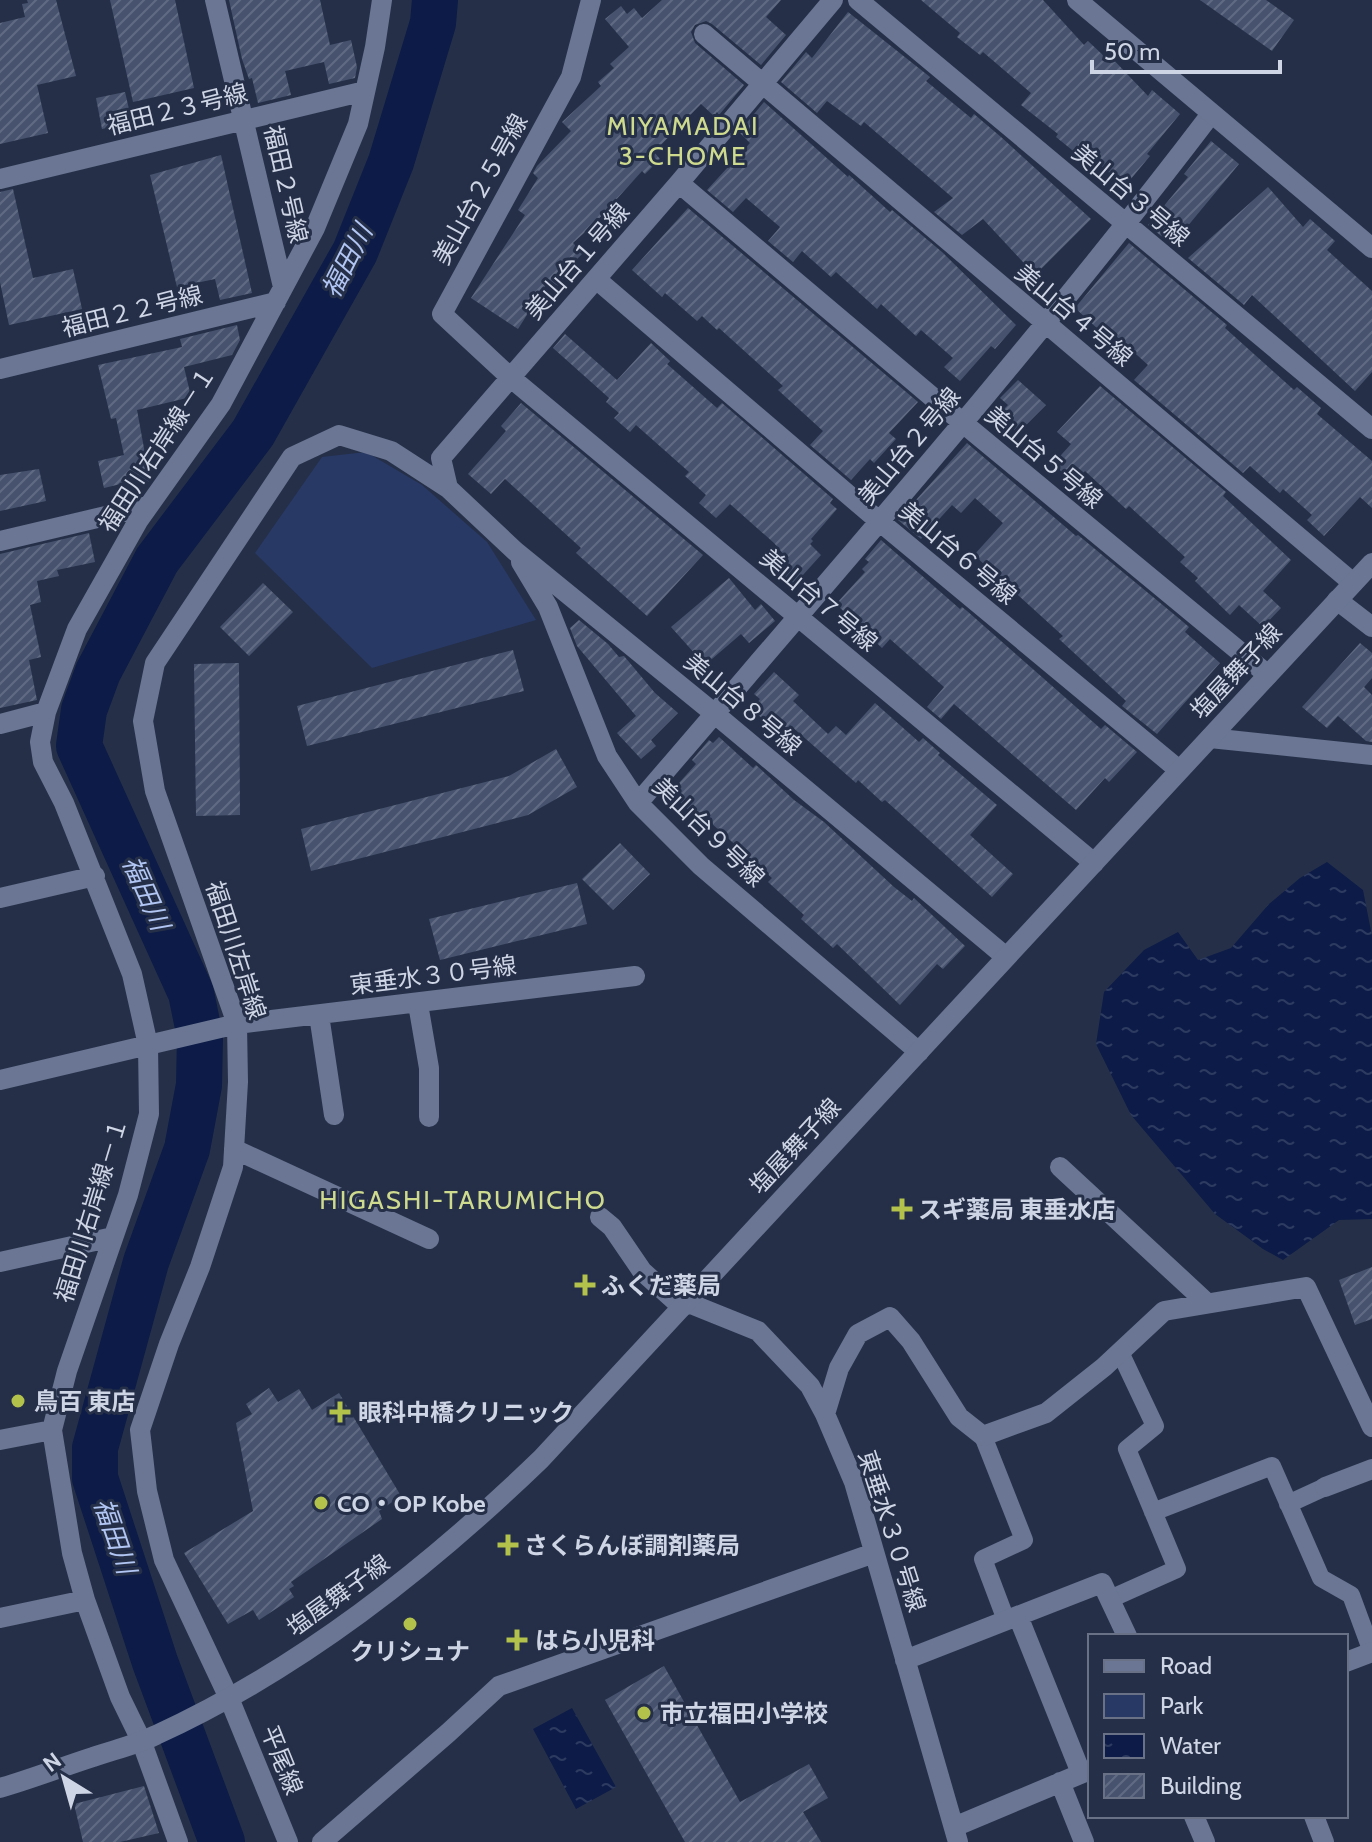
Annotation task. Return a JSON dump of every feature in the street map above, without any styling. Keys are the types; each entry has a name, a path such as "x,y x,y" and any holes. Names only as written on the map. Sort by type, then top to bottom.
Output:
{"street":[{"name":"福田２号線","path":"215,0 280,295"},
{"name":"福田川右岸線－１","path":"178,1842 147,1739 120,1697 85,1600 72,1553 52,1430 67,1371 128,1195 149,1114 148,1045 132,974 95,876 43,762 40,742 46,712 77,629 148,506 221,404 315,228 358,124 382,0"},
{"name":"美山台２５号線","path":"511,378 442,314 571,77 591,0"},
{"name":"美山台１号線","path":"448,488 441,458 833,0"},
{"name":"美山台３号線","path":"858,0 1372,429"},
{"path":"1077,0 1372,248"},
{"name":"美山台４号線","path":"704,34 1353,583"},
{"name":"福田２３号線","path":"0,179 365,91"},
{"name":"美山台２号線","path":"638,803 963,423 1126,225 1211,114"},
{"name":"美山台５号線","path":"679,183 1268,675"},
{"name":"美山台６号線","path":"596,279 879,521 1179,770"},
{"name":"福田２２号線","path":"0,369 280,295"},
{"name":"美山台７号線","path":"511,378 1094,863"},
{"name":"福田川左岸線","path":"229,1698 164,1560 147,1491 140,1430 233,1167 238,1082 237,1024 155,791 143,721 155,663 292,457 339,435 391,451 448,488"},
{"name":"美山台８号線","path":"448,488 515,551 1006,957"},
{"path":"0,541 148,506"},
{"name":"美山台９号線","path":"515,551 548,607 607,756 638,803 701,866 919,1052"},
{"name":"塩屋舞子線","path":"147,1739 229,1698 341,1627 402,1582 492,1507 541,1459 1372,563"},
{"path":"1337,600 1372,627"},
{"path":"0,724 46,712"},
{"path":"1210,738 1372,755"},
{"path":"0,898 95,876"},
{"name":"東垂水３０号線","path":"0,1080 237,1024 635,976"},
{"path":"418,1004 429,1068 429,1117"},
{"path":"319,1015 334,1115"},
{"path":"234,1149 429,1239"},
{"path":"1060,1167 1207,1303"},
{"name":"東垂水３０号線","path":"600,1217 612,1227 642,1271 684,1304 758,1331 810,1386 854,1482 956,1834"},
{"path":"0,1262 113,1237"},
{"path":"983,1436 1046,1413 1164,1311 1306,1287 1372,1427"},
{"path":"825,1414 839,1368 858,1334 890,1317 911,1341 959,1417 983,1436 1024,1540 983,1559 1086,1772 956,1834"},
{"path":"1110,1599 1177,1569 1127,1449 1155,1426 1120,1352"},
{"path":"0,1440 52,1430"},
{"path":"1153,1512 1272,1466 1321,1578 1351,1595 1372,1652 1348,1661"},
{"path":"1288,1504 1372,1469"},
{"path":"322,1842 499,1686 874,1553"},
{"path":"905,1660 1102,1583 1126,1634"},
{"path":"0,1618 85,1600"},
{"name":"平尾線","path":"229,1698 288,1842"},
{"path":"0,1788 147,1739"},
{"path":"1060,1782 1084,1842"},
{"path":"1195,1818 1205,1842"},
{"path":"1315,1818 1324,1842"}],"green space":[{"path":"366,452 422,485 487,542 536,620 372,668 255,553 322,457"}],"water":[{"path":"1327,862 1363,890 1372,936 1372,1219 1339,1220 1283,1260 1215,1214 1131,1115 1096,1044 1104,992 1144,950 1178,932 1198,960 1231,948 1269,904 1300,878"},
{"path":"572,1708 616,1787 576,1809 533,1729"}],"building":[{"path":"27,0 56,0 76,76 37,85 48,133 0,144 0,23 25,17 22,4 28,3"},
{"path":"110,0 175,0 194,88 133,102"},
{"path":"229,0 320,0 330,45 351,40 357,67 355,78 329,84 324,62 285,71 291,95 258,103 252,78 249,79 242,59"},
{"path":"662,0 781,0 766,17 786,35 761,65 712,24 706,21 695,25 691,32 695,43 744,85 719,115 717,112 714,116 701,104 654,152 660,159 645,174 642,171 573,243 583,253 558,286 549,280 518,329 471,298 525,215 518,210 538,178 533,173 537,166 571,131 562,122 601,86 598,82 614,68 610,64 629,47 605,19 621,6 627,14 634,8 642,18"},
{"path":"921,0 1043,0 1084,45 1088,41 1106,58 1109,55 1148,96 1152,90 1180,114 1125,186 1081,149 1077,154 1056,137 1058,134 1021,105 1031,93 983,52 980,55 957,37 960,33"},
{"path":"1200,0 1266,0 1294,20 1272,51"},
{"path":"848,12 930,77 926,81 971,118 974,114 1001,137 1091,219 1035,275 983,219 962,235 934,212 953,198 864,122 861,126 827,101 817,113 781,82 806,52 812,58"},
{"path":"125,92 132,122 102,129 96,98"},
{"path":"764,102 848,177 942,252 1016,325 995,349 991,346 960,381 944,367 953,358 921,330 916,336 881,304 877,309 836,272 831,277 802,251 793,262 768,241 780,227 746,198 733,212 707,190 750,143 739,132"},
{"path":"1211,141 1239,164 1172,245 1148,225 1188,177 1184,174"},
{"path":"221,155 252,293 220,300 215,279 177,287 150,175"},
{"path":"1268,187 1303,227 1310,219 1335,241 1327,250 1372,291 1372,372 1355,391 1252,295 1244,305 1188,258"},
{"path":"13,189 33,278 73,269 82,309 9,325 0,282 0,192"},
{"path":"688,208 918,402 889,433 896,439 874,463 870,459 851,480 810,445 823,431 778,390 783,386 719,328 717,330 702,316 697,321 665,293 662,297 632,270"},
{"path":"1129,243 1227,325 1225,328 1294,390 1297,387 1321,408 1317,414 1372,461 1372,508 1360,497 1324,536 1307,520 1312,515 1283,489 1280,493 1250,466 1243,473 1134,380 1148,365 1104,325 1099,330 1075,308"},
{"path":"237,325 240,340 232,355 184,367 191,397 137,410 150,481 104,488 98,461 124,455 116,418 111,419 98,365 182,347 180,339"},
{"path":"565,334 617,380 651,343 670,361 667,364 717,408 722,403 833,499 830,503 837,509 811,539 810,544 821,555 792,587 773,571 786,557 774,543 730,504 716,518 699,503 706,495 685,476 689,472 636,425 630,432 614,418 619,413 606,402 609,398 553,348"},
{"path":"1018,380 1046,405 1018,433 998,415 1008,405 1000,398"},
{"path":"1100,386 1226,492 1223,496 1291,560 1263,591 1281,608 1263,627 1239,605 1230,615 1180,562 1185,557 1085,471 1074,483 1053,464 1071,444 1057,432"},
{"path":"521,403 703,555 647,616 576,553 581,548 505,479 491,494 468,474 506,431 501,426"},
{"path":"967,443 1189,627 1185,632 1220,663 1157,734 1122,706 1126,701 1059,639 1063,636 974,555 1003,523 975,498 961,513 952,505 921,539 898,520"},
{"path":"39,469 46,501 0,511 0,475"},
{"path":"89,533 95,562 57,570 59,576 37,581 41,602 30,605 41,657 29,660 37,700 0,708 0,554"},
{"path":"881,540 1101,729 1105,725 1137,752 1109,782 1105,778 1076,810 954,704 941,719 927,707 944,687 890,639 882,648 836,604 865,572 862,569 869,562 865,559"},
{"path":"729,578 755,610 761,604 775,621 749,643 741,634 705,665 671,627"},
{"path":"263,583 293,612 249,656 220,627"},
{"path":"579,620 619,657 624,656 655,693 678,713 651,740 656,746 641,759 617,733 636,716 577,646 570,628"},
{"path":"1360,643 1372,653 1372,678 1364,687 1372,695 1372,742 1366,741 1338,716 1327,728 1302,707"},
{"path":"513,650 524,691 307,746 297,706"},
{"path":"239,663 240,815 196,816 194,664"},
{"path":"774,672 799,695 793,701 828,734 836,726 846,735 875,703 919,742 923,738 940,753 938,755 997,805 970,835 1013,874 992,897 885,800 882,802 858,780 856,783 790,725 787,729 776,719 770,726 752,709 760,699 754,694"},
{"path":"719,737 753,768 756,765 794,800 824,822 894,887 912,901 914,898 965,946 943,969 937,964 900,1005 837,944 833,948 801,919 804,915 768,882 772,878 710,822 706,826 670,793 696,764 692,760 709,740 713,743"},
{"path":"556,749 577,787 528,815 311,871 301,829 509,776"},
{"path":"620,843 650,874 613,910 582,879"},
{"path":"577,883 587,924 440,960 429,919"},
{"path":"1372,1267 1372,1319 1355,1325 1339,1280"},
{"name":"CO・OP Kobe","path":"269,1388 278,1402 299,1389 312,1410 339,1393 401,1496 379,1511 382,1519 291,1582 294,1586 289,1589 294,1597 259,1620 253,1610 228,1624 184,1553 253,1511 236,1423 252,1414 246,1404"},
{"path":"664,1666 740,1802 809,1764 828,1798 803,1812 821,1842 685,1842 605,1700"},
{"path":"144,1786 159,1833 120,1842 83,1842 74,1804"}],"waterway":[{"name":"福田川","path":"222,1842 155,1662 95,1478 95,1448 146,1262 187,1149 199,1085 200,1037 191,993 79,746 84,710 98,672 157,560 253,433 355,252 391,162 433,23 435,0"}],"place":[{"name":"スギ薬局 東垂水店","path":"902,1209"},
{"name":"ふくだ薬局","path":"585,1285"},
{"name":"鳥百 東店","path":"18,1401"},
{"name":"眼科中橋クリニック","path":"340,1412"},
{"name":"CO・OP Kobe","path":"321,1503"},
{"name":"さくらんぼ調剤薬局","path":"508,1545"},
{"name":"クリシュナ","path":"410,1624"},
{"name":"はら小児科","path":"517,1640"},
{"name":"市立福田小学校","path":"644,1713"}],"district":[{"name":"MIYAMADAI 3-CHOME","path":"683,141"},
{"name":"HIGASHI-TARUMICHO","path":"463,1200"}]}
